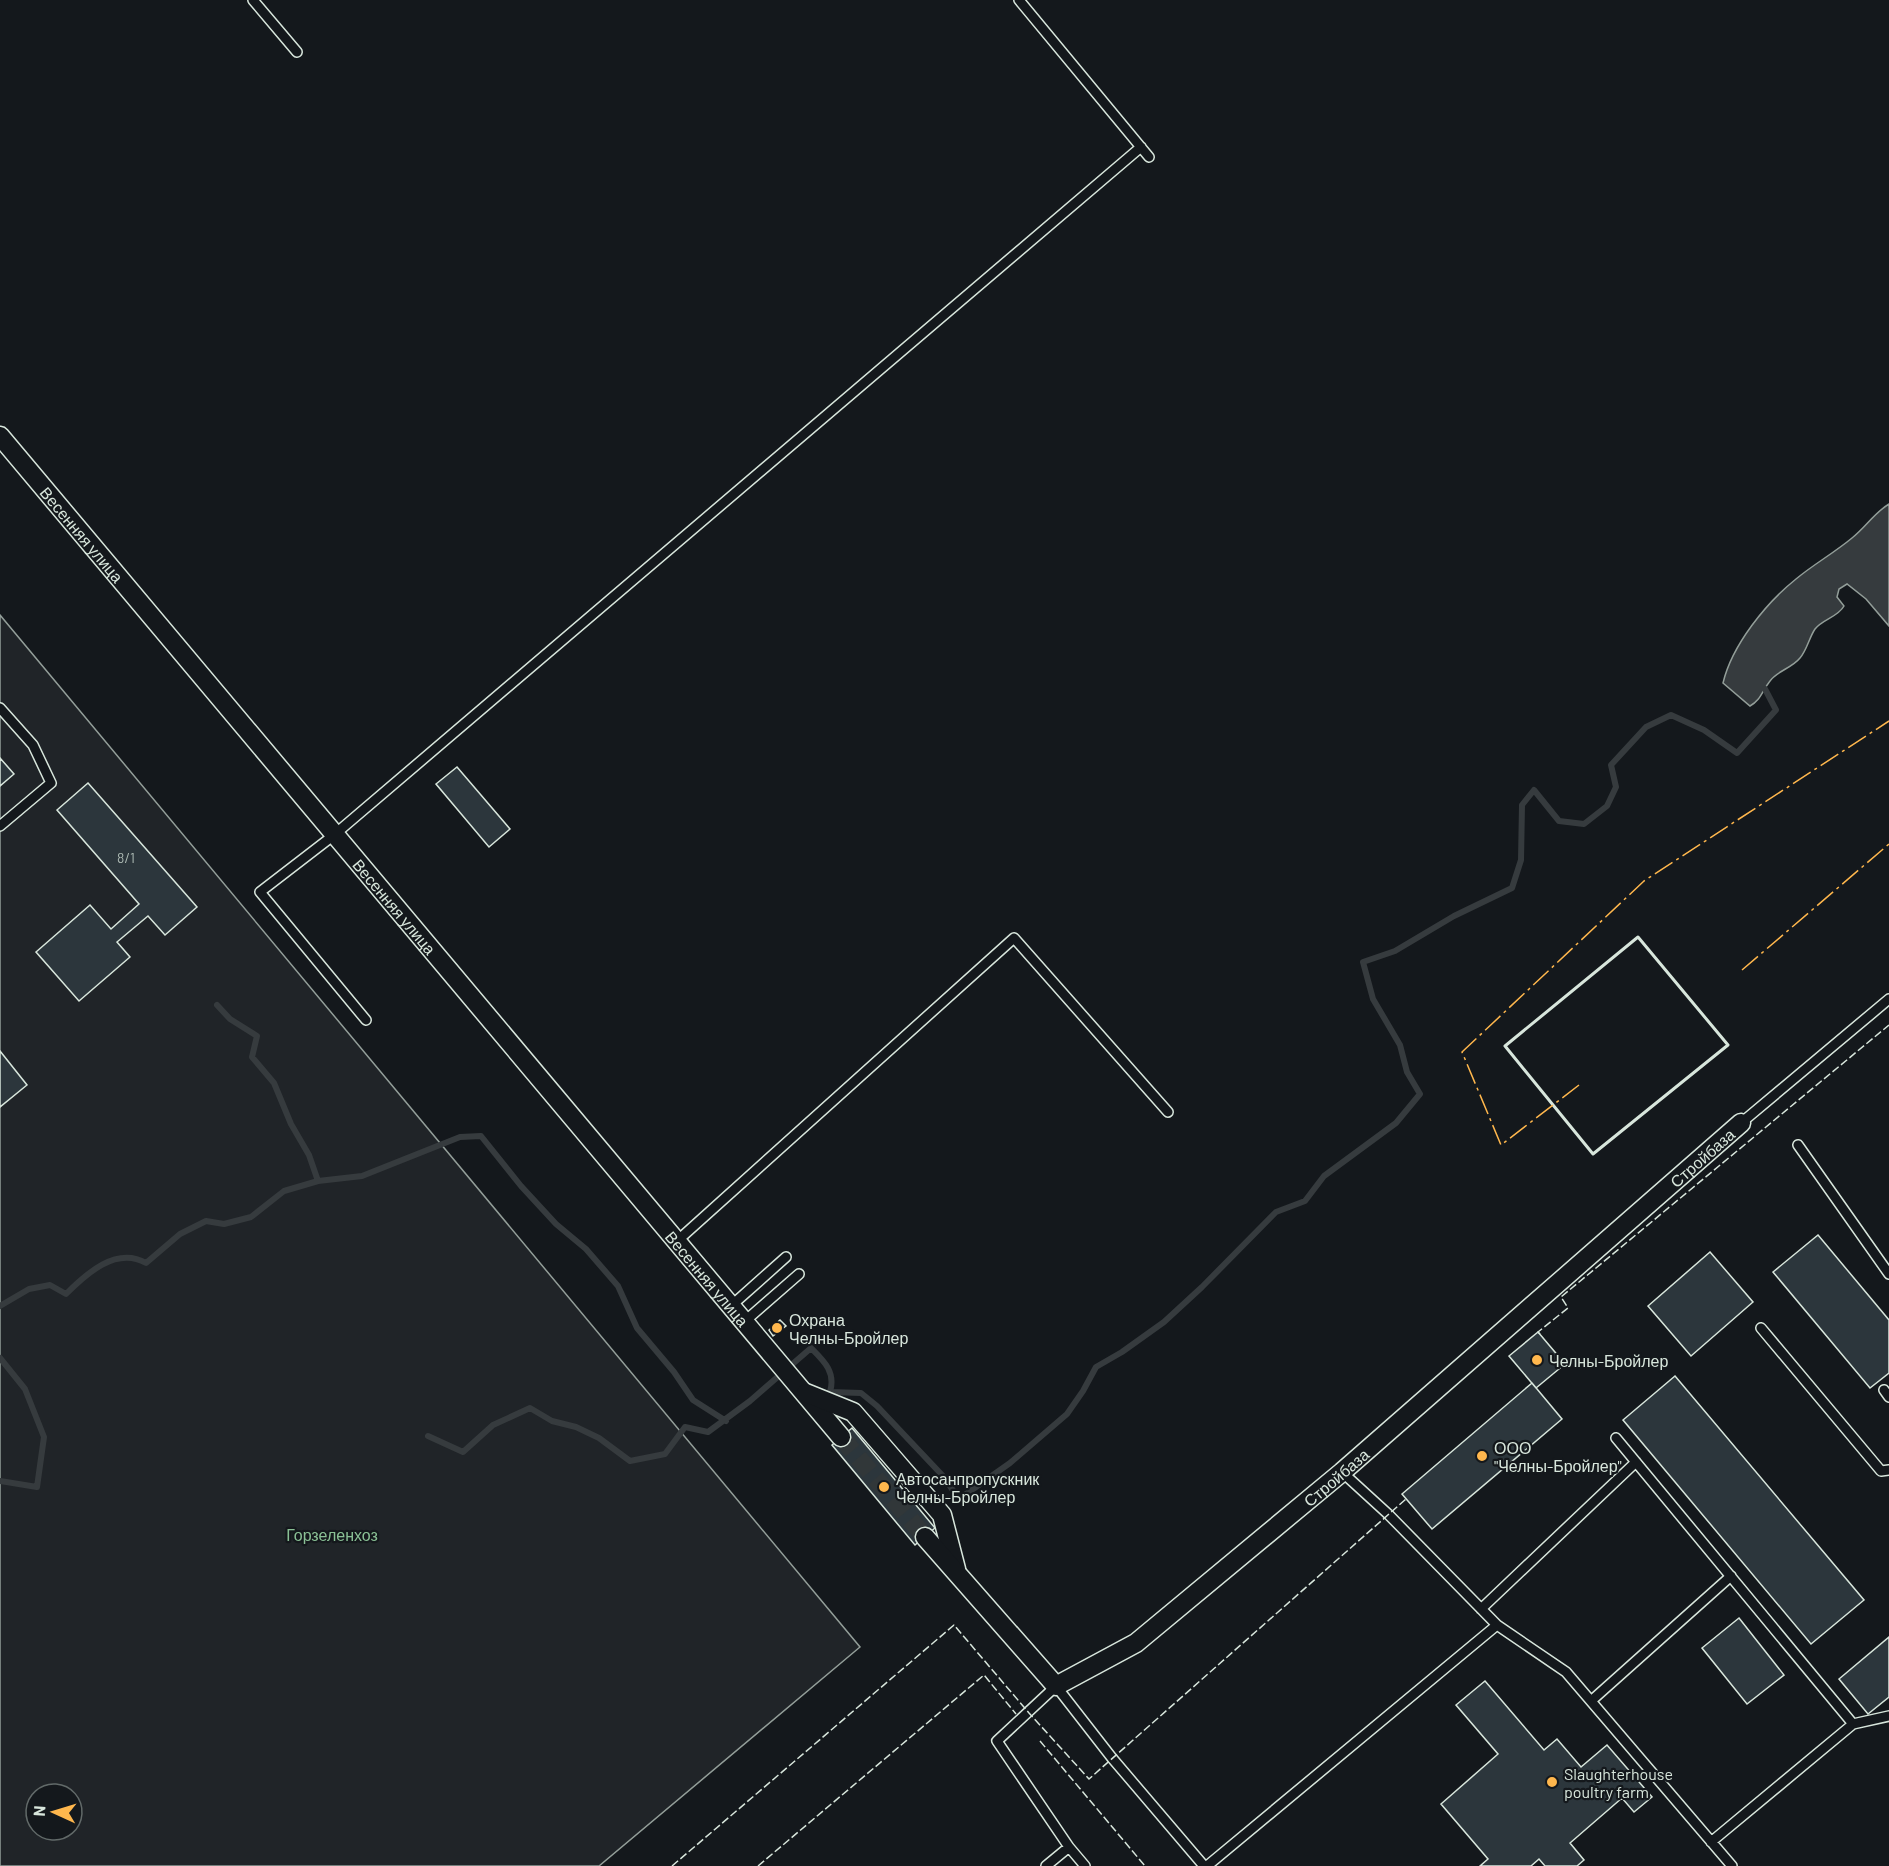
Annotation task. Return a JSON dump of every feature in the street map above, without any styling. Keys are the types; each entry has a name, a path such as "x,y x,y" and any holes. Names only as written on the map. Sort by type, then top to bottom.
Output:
{"street":[{"name":"Весенняя улица","path":"0,436 841,1437"},
{"name":"Стройбаза","path":"1056,1686 1136,1643 1342,1472 1741,1123"},
{"path":"803,1392 853,1412 942,1515 957,1574"},
{"path":"929,1542 1056,1686"}],"lane":[{"path":"253,0 297,52"},
{"path":"1019,0 1149,157"},
{"path":"366,1020 260,892 334,835 1141,147"},
{"path":"0,708 33,745 51,783 0,826"},
{"path":"676,1242 1014,938 1168,1112"},
{"path":"1741,1123 1889,999"},
{"path":"1798,1145 1889,1274"},
{"path":"731,1306 786,1257"},
{"path":"744,1322 799,1274"},
{"path":"1761,1328 1881,1472 1889,1470"},
{"path":"1616,1438 1853,1724"},
{"path":"1481,1609 1636,1462"},
{"path":"1342,1472 1388,1514 1497,1625 1566,1672 1732,1866"},
{"path":"1591,1701 1731,1576"},
{"path":"1085,1866 1069,1847 997,1741 1056,1686 1112,1758 1206,1866 1497,1625"},
{"path":"1711,1842 1853,1724 1889,1716"},
{"path":"1046,1866 1069,1847"}],"green space":[{"name":"Горзеленхоз","path":"0,615 860,1647 599,1866 0,1866"}],"shaded area":[{"path":"1889,504 1889,626 1866,599 1847,584 1839,589 1837,597 1844,606 1841,610 1815,629 1800,658 1773,678 1759,698 1750,706 1723,683 1727,669 1742,640 1773,600 1803,574 1852,538"}],"building":[{"path":"0,758 14,774 0,786"},
{"path":"457,767 510,829 489,847 436,784"},
{"path":"88,783 197,907 165,935 148,916 117,942 130,957 79,1001 36,952 90,905 111,929 139,904 57,810"},
{"path":"0,1051 27,1085 0,1107"},
{"path":"1818,1235 1889,1320 1889,1373 1870,1388 1773,1272"},
{"path":"1710,1252 1753,1302 1691,1356 1648,1306"},
{"name":"Охрана Челны-Бройлер","path":"780,1320 786,1326 773,1336 769,1330"},
{"name":"Челны-Бройлер","path":"1538,1332 1565,1364 1536,1388 1509,1356"},
{"path":"1675,1376 1864,1600 1811,1644 1623,1420"},
{"name":"ООО \"Челны-Бройлер\"","path":"1532,1383 1562,1419 1432,1529 1402,1494"},
{"name":"Автосанпропускник Челны-Бройлер","path":"852,1428 935,1528 915,1545 832,1445"},
{"path":"1739,1618 1784,1675 1747,1704 1702,1648"},
{"path":"1889,1637 1889,1697 1868,1714 1839,1679"},
{"name":"Slaughterhouse poultry farm","path":"1485,1681 1544,1750 1557,1739 1581,1767 1607,1745 1652,1797 1634,1812 1622,1798 1570,1843 1584,1860 1577,1866 1545,1866 1539,1859 1531,1866 1480,1866 1488,1859 1441,1804 1498,1754 1456,1705"}],"waterway":[{"path":"428,1436 463,1452 493,1425 530,1408 552,1421 576,1427 599,1438 630,1461 665,1454 685,1427 708,1432 750,1401 811,1348 828,1367 831,1379 830,1392 861,1393 877,1406 943,1476 959,1499 1010,1463 1067,1414 1096,1367 1122,1352 1164,1322 1276,1212 1305,1201 1324,1176 1396,1123 1420,1094 1407,1072 1400,1045 1373,999 1363,962 1395,951 1454,916 1512,888 1521,860 1522,805 1534,790 1559,821 1584,824 1607,806 1616,787 1611,765 1646,727 1671,715 1704,730 1737,753 1776,710 1765,689"},
{"path":"217,1005 230,1019 257,1036 252,1057 274,1083 291,1124 309,1155 318,1181"},
{"path":"0,1306 29,1289 50,1285 66,1294 92,1271 113,1260 124,1258 146,1263 180,1234 206,1221 224,1224 251,1217 284,1191 318,1181 362,1176 460,1137 481,1136 521,1186 556,1224 586,1249 618,1286 637,1328 674,1372 693,1400 726,1421"},
{"path":"0,1358 25,1389 44,1437 37,1487 0,1481"}],"tunnel":[{"path":"841,1437 925,1537"}],"fence":[{"path":"1540,1334 1538,1332 1568,1308 1561,1297 1889,1025"},
{"path":"672,1866 954,1625 1089,1779 1406,1499 1405,1497"},
{"path":"758,1866 984,1675 1016,1714"},
{"path":"1040,1741 1145,1866"}],"wall":[{"path":"1638,937 1728,1045 1593,1154 1505,1046 1638,937"}],"power":[{"path":"1579,1085 1501,1145 1462,1052 1644,881 1889,721"},
{"path":"1742,970 1889,844"}],"place":[{"name":"Охрана Челны-Бройлер","path":"777,1328"},
{"name":"Челны-Бройлер","path":"1537,1360"},
{"name":"ООО \"Челны-Бройлер\"","path":"1482,1456"},
{"name":"Автосанпропускник Челны-Бройлер","path":"884,1487"},
{"name":"Slaughterhouse poultry farm","path":"1552,1782"}]}
